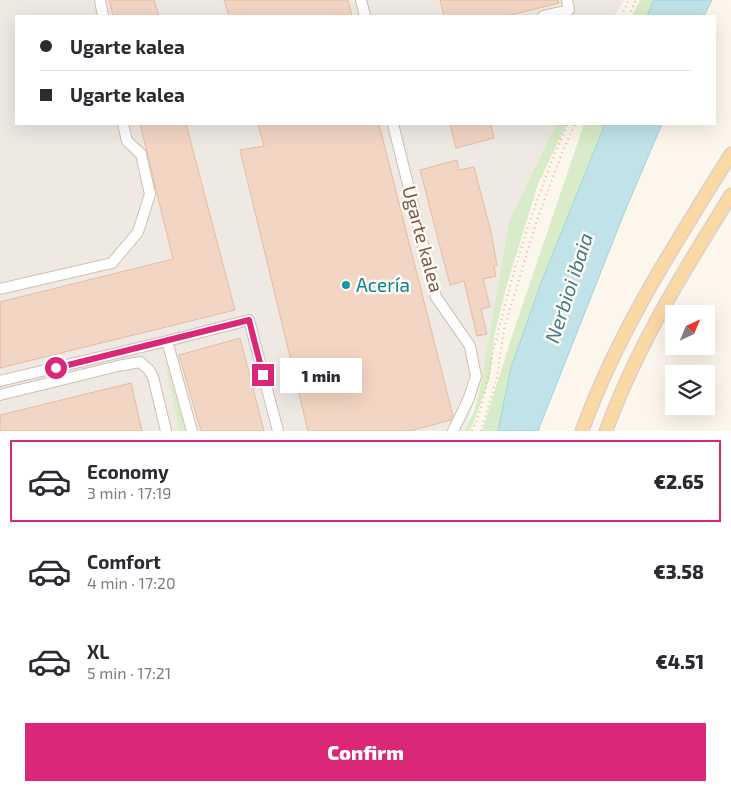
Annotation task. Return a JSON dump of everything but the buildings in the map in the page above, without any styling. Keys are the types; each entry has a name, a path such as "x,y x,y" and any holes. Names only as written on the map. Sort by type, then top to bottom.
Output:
{"main road":[{"path":"583,430 599,386 631,319 731,154"},
{"path":"606,431 619,394 650,329 731,195"}],"street":[{"path":"100,0 104,15"},
{"path":"361,0 365,15"},
{"path":"547,15 569,10 567,0"},
{"path":"0,289 112,262 138,232 150,194 141,154 127,141 123,125"},
{"name":"Ugarte kalea","path":"393,125 436,297 470,346 475,369 476,376 469,398 453,431"},
{"path":"0,381 249,320 278,431"},
{"path":"167,341 192,431"},
{"path":"0,395 140,362 149,370 153,377 166,431"}],"path":[{"path":"622,15 630,0"},
{"path":"629,15 636,0"},
{"path":"472,431 481,412 490,378 496,338 538,198 568,125"},
{"path":"481,431 497,377 504,329 537,220 575,125"}],"shaded area":[{"path":"0,0 624,0 615,15 15,15 15,125 556,125 509,221 481,383 464,431 186,431 166,364 179,431 0,431"}],"green space":[{"path":"640,0 654,0 647,15 632,15"},
{"path":"556,125 567,125 538,184 506,288 494,337 490,378 470,431 464,431 474,412 481,383 509,221"},
{"path":"584,125 605,125 541,283 511,367 498,431 482,431"},
{"path":"164,356 186,431 179,431"}],"water":[{"path":"654,0 712,0 704,15 647,15"},
{"name":"Nerbioi ibaia","path":"605,125 662,125 625,211 538,431 498,431 511,367 541,283"}],"place":[{"name":"Acería","path":"346,285"}],"route":[{"path":"56,368 249,320 263,375"}]}
